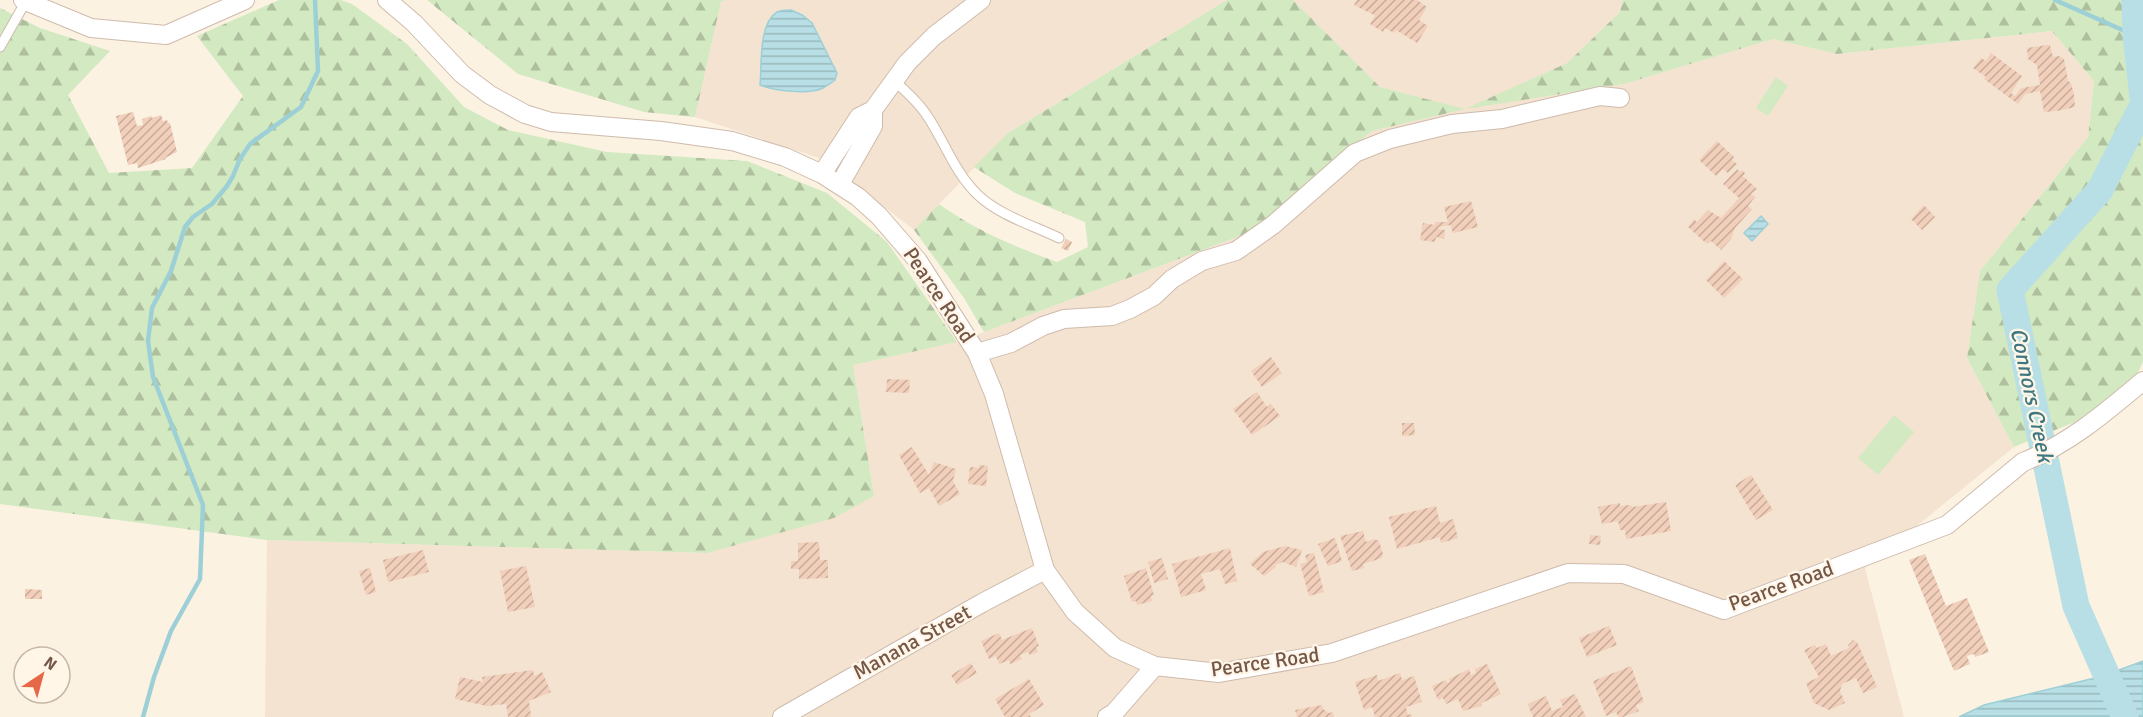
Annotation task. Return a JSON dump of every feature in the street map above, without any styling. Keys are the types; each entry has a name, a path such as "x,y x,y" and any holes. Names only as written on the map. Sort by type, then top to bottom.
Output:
{"street":[{"path":"24,1 92,28 166,35 245,0"},
{"name":"Pearce Road","path":"387,0 414,23 462,74 490,95 525,114 551,122 661,131 732,141 785,157 822,174 858,197 897,235 918,261 977,353 994,394 1045,570 1075,612 1114,648 1155,666 1219,673 1332,653 1568,573 1624,574 1724,609 1947,525 2023,462 2086,428 2143,381"},
{"path":"822,174 857,135 873,126 873,110 907,63 934,36 981,0"},
{"path":"977,353 1011,343 1054,322 1112,316 1130,309 1154,296 1172,279 1202,261 1236,251 1273,225 1355,153 1390,139 1452,124 1502,119 1600,96 1620,98"},
{"path":"840,184 857,135"},
{"name":"Manana Street","path":"782,717 982,603 1045,570"},
{"path":"1107,717 1114,713 1155,666"}],"lane":[{"path":"0,47 24,1"},
{"path":"893,80 913,98 927,116 957,169 978,195 992,206 1059,238"}],"shaded area":[{"path":"726,0 1227,0 1008,133 914,230 822,159 695,117 721,2"},
{"path":"1293,0 1623,0 1620,12 1567,63 1468,108 1624,84 1773,39 1837,54 2052,31 2094,81 2088,137 1980,271 1967,358 2014,447 1865,568 1904,717 265,717 267,540 707,553 874,496 853,365 957,342 1248,233 1372,131 1463,109 1380,87"}],"green space":[{"path":"279,0 341,0 352,4 407,44 464,107 508,130 607,152 747,161 827,193 887,242 957,342 853,365 874,496 834,518 707,553 267,540 0,504 0,8 40,28 110,51 68,95 109,173 192,168 243,96 197,36"},
{"path":"427,0 726,0 721,2 695,117 644,112 518,74"},
{"path":"1227,0 1293,0 1380,87 1465,109 1372,131 1248,233 984,332 964,298 914,230 939,204 996,237 1057,262 1088,247 1085,222 1015,193 974,167 1008,133"},
{"path":"1623,0 2143,0 2143,362 2133,383 2075,422 2014,447 1967,358 1980,271 2088,137 2094,81 2052,31 1837,54 1773,39 1624,84 1465,109 1567,63 1620,12"},
{"path":"1776,77 1788,86 1768,116 1756,108"},
{"path":"1894,415 1914,432 1878,475 1858,458"}],"water":[{"path":"791,10 812,23 837,73 835,80 823,88 792,91 760,85 762,46 767,26 777,12"},
{"path":"1761,216 1768,224 1752,241 1744,233"},
{"path":"2143,661 2143,717 1959,717 1984,705 2103,676"}],"building":[{"path":"1357,0 1417,0 1427,7 1419,20 1428,26 1417,43 1396,30 1394,33 1385,28 1383,32 1370,24 1374,15 1354,5"},
{"path":"2050,45 2053,57 2059,56 2064,59 2068,81 2071,83 2074,94 2075,107 2044,112 2040,91 2025,94 2018,104 1973,68 1981,58 1986,61 1991,53 2022,76 2011,93 2015,96 2021,88 2040,85 2037,65 2028,59 2027,48"},
{"path":"133,112 137,126 143,125 142,119 151,116 152,118 161,115 163,121 167,120 170,123 177,152 166,159 138,168 137,163 128,165 116,116"},
{"path":"1717,141 1734,157 1732,160 1737,164 1728,173 1723,169 1716,176 1699,160"},
{"path":"1737,169 1745,173 1743,176 1757,189 1751,194 1755,197 1748,206 1752,209 1735,228 1731,239 1721,250 1711,241 1707,244 1688,227 1694,219 1697,222 1708,210 1721,218 1739,198 1723,184"},
{"path":"1471,201 1478,227 1453,233 1450,225 1439,227 1438,229 1445,230 1444,239 1436,237 1435,242 1420,240 1423,223 1435,225 1435,222 1448,222 1444,207"},
{"path":"1924,205 1935,217 1922,230 1911,219"},
{"path":"1066,239 1072,242 1068,251 1061,248"},
{"path":"1724,261 1743,279 1724,298 1706,280"},
{"path":"1271,357 1282,373 1262,387 1251,371"},
{"path":"887,379 910,380 909,393 886,392"},
{"path":"1257,392 1267,407 1271,404 1280,416 1252,435 1233,409"},
{"path":"1402,423 1414,423 1415,435 1402,436"},
{"path":"912,447 929,475 934,462 956,469 953,481 960,494 939,506 929,488 920,493 899,455"},
{"path":"979,465 988,466 986,486 968,484 970,467 979,468"},
{"path":"1751,475 1773,510 1756,520 1735,485"},
{"path":"1666,502 1671,531 1626,539 1625,530 1620,530 1618,521 1602,524 1598,507 1620,503 1620,506 1631,505 1632,507"},
{"path":"1436,506 1440,523 1453,519 1458,538 1441,543 1440,537 1397,549 1389,517"},
{"path":"1363,531 1366,542 1374,539 1379,541 1382,558 1363,564 1364,568 1352,571 1340,536"},
{"path":"1590,535 1601,536 1600,545 1589,544"},
{"path":"1335,538 1342,561 1328,566 1318,544"},
{"path":"819,542 820,560 828,560 828,578 799,579 799,569 791,569 791,561 798,561 798,543"},
{"path":"1285,546 1302,550 1296,567 1283,562 1275,565 1276,567 1264,576 1250,564 1263,552"},
{"path":"1230,548 1237,581 1225,584 1220,569 1201,574 1206,590 1181,597 1172,564"},
{"path":"423,550 429,572 388,582 383,560"},
{"path":"1314,553 1324,592 1309,596 1300,564 1307,562 1305,555"},
{"path":"1925,554 1946,606 1967,598 1989,652 1975,657 1974,654 1967,656 1970,664 1954,671 1909,560"},
{"path":"1162,558 1168,579 1154,583 1148,562"},
{"path":"526,566 535,607 508,612 500,571"},
{"path":"370,568 376,592 366,595 359,571"},
{"path":"1146,568 1154,595 1151,596 1152,601 1137,605 1136,601 1132,602 1124,576"},
{"path":"25,589 42,590 42,599 25,599"},
{"path":"1609,626 1617,645 1587,657 1579,638"},
{"path":"1032,628 1039,646 1036,647 1038,652 1020,655 1022,659 1010,664 1009,660 999,664 996,656 989,659 981,641 999,633 1002,640"},
{"path":"1853,640 1857,642 1877,687 1863,693 1856,678 1842,684 1840,691 1845,703 1829,710 1814,703 1806,683 1819,677 1804,650 1815,645 1817,648 1826,644 1831,656 1849,648 1848,645"},
{"path":"971,663 977,673 957,685 951,675"},
{"path":"1487,664 1501,694 1482,703 1481,706 1463,711 1458,699 1446,704 1443,698 1438,700 1432,686 1446,680 1447,683 1450,682 1449,679 1469,669 1471,675 1476,673 1475,669"},
{"path":"1631,666 1644,702 1636,705 1639,711 1623,717 1618,717 1616,712 1606,716 1593,681"},
{"path":"533,670 534,676 542,672 551,692 529,701 531,717 508,717 506,704 487,706 455,699 460,677 483,682 482,677"},
{"path":"1400,673 1402,680 1414,676 1422,702 1406,707 1408,715 1411,714 1412,717 1375,717 1372,707 1364,710 1355,682 1377,675 1378,681"},
{"path":"1029,679 1044,705 1029,714 1031,717 1005,717 995,699"},
{"path":"1575,694 1586,717 1533,717 1528,705 1546,696 1552,711 1563,707 1560,700"},
{"path":"1322,705 1323,709 1329,713 1333,712 1334,717 1297,717 1295,710"}],"waterway":[{"path":"143,717 154,677 171,631 200,579 203,505 153,377 148,341 152,308 171,271 185,227 193,217 212,204 227,186 250,144 301,107 318,71 315,0"},
{"path":"2055,0 2136,36"},
{"name":"Connors Creek","path":"2135,0 2136,36 2143,97"},
{"name":"Connors Creek","path":"2125,717 2076,606 2010,290 2100,190 2143,105"}]}
